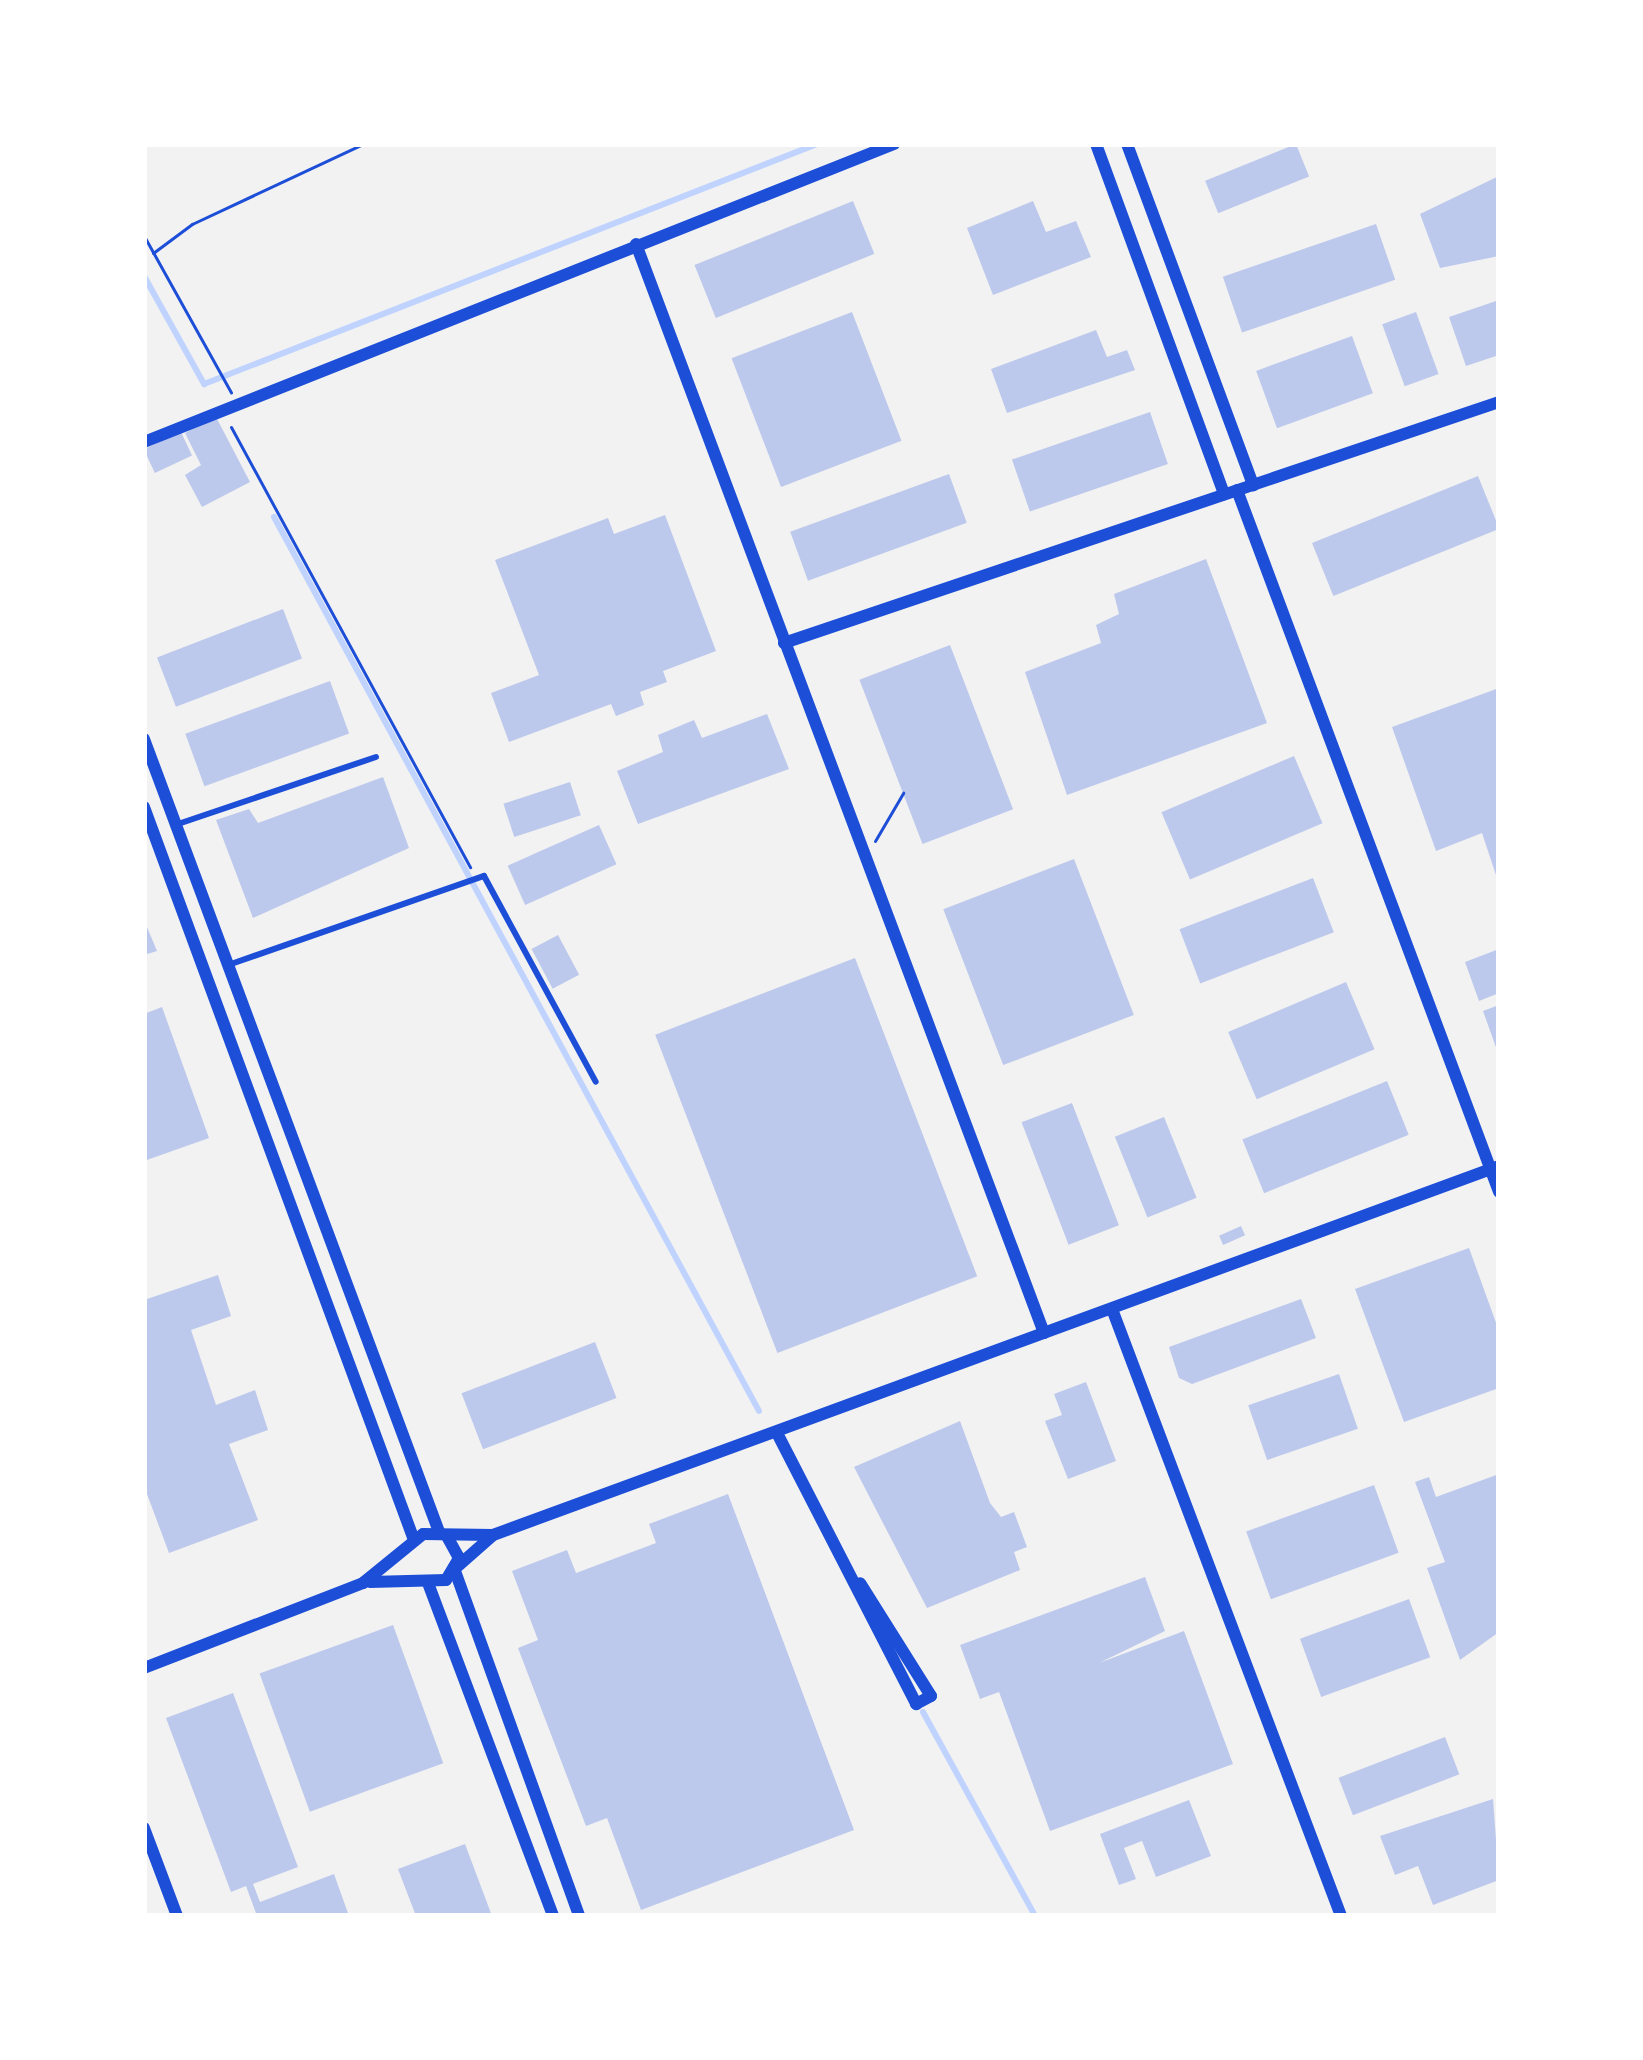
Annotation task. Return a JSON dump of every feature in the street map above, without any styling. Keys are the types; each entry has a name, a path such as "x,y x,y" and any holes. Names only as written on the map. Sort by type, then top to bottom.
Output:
{"street":[{"path":"144,442 220,406 894,144"},
{"path":"1096,144 1495,1167 1499,1192"},
{"path":"1126,144 1253,484"},
{"path":"636,244 1044,1334"},
{"path":"784,643 1499,402"},
{"path":"144,740 456,1568 579,1916"},
{"path":"144,807 410,1546 553,1916"},
{"path":"144,1668 363,1582 410,1546 443,1534 493,1535 1495,1167"},
{"path":"1112,1309 1341,1916"},
{"path":"777,1433 860,1583 916,1704 931,1696 880,1602 860,1583"},
{"path":"363,1582 424,1582 456,1568 493,1535"},
{"path":"144,1828 177,1916"}],"lane":[{"path":"175,825 376,757"},
{"path":"228,965 476,879 596,1082"}],"path":[{"path":"154,253 192,224 363,144"},
{"path":"144,236 227,384"},
{"path":"220,406 476,879"},
{"path":"883,838 903,793"}],"building":[{"path":"1296,144 1309,176 1218,213 1205,181"},
{"path":"1499,176 1499,256 1440,268 1420,214"},
{"path":"853,201 874,254 716,318 694,265"},
{"path":"1033,201 1046,232 1076,221 1091,257 993,295 967,228"},
{"path":"1376,224 1395,280 1242,333 1223,277"},
{"path":"1499,300 1499,355 1466,366 1449,317"},
{"path":"852,312 901,441 781,487 732,358"},
{"path":"1416,312 1439,374 1405,386 1382,324"},
{"path":"1096,330 1107,357 1127,350 1135,370 1007,413 991,369"},
{"path":"1352,336 1373,393 1277,428 1256,371"},
{"path":"1150,412 1168,464 1030,512 1012,460"},
{"path":"216,417 250,482 202,507 185,475 201,465 185,433"},
{"path":"181,432 192,456 155,473 144,449"},
{"path":"949,474 967,523 808,581 790,532"},
{"path":"1478,476 1499,529 1333,596 1312,543"},
{"path":"665,515 716,651 663,671 667,682 640,692 644,705 616,716 611,704 509,742 491,693 539,675 495,560 608,518 614,534"},
{"path":"1206,559 1267,723 1067,795 1025,672 1101,643 1096,625 1119,614 1114,594"},
{"path":"283,609 302,658 176,707 157,657"},
{"path":"950,645 1013,809 923,844 859,680"},
{"path":"330,681 349,734 204,786 185,734"},
{"path":"1499,688 1498,881 1482,833 1436,851 1392,727"},
{"path":"767,714 789,769 638,824 617,771 663,752 658,735 694,720 702,738"},
{"path":"1294,756 1323,823 1190,879 1161,812"},
{"path":"383,777 409,848 253,918 216,820 249,809 258,823"},
{"path":"570,782 581,815 514,837 503,804"},
{"path":"599,825 616,864 525,905 508,866"},
{"path":"1074,859 1134,1015 1003,1065 943,909"},
{"path":"1313,878 1334,932 1200,983 1179,929"},
{"path":"144,920 157,951 144,955"},
{"path":"558,935 579,975 553,989 532,949"},
{"path":"1499,949 1499,993 1479,1001 1465,962"},
{"path":"855,958 977,1276 777,1353 655,1035"},
{"path":"1346,982 1375,1049 1257,1099 1228,1032"},
{"path":"1499,1005 1499,1053 1498,1053 1483,1011"},
{"path":"162,1007 209,1138 144,1161 144,1014"},
{"path":"1387,1081 1409,1135 1264,1193 1242,1139"},
{"path":"1072,1103 1119,1225 1069,1245 1022,1122"},
{"path":"1164,1117 1197,1198 1147,1218 1115,1137"},
{"path":"1241,1226 1245,1235 1223,1245 1219,1236"},
{"path":"1469,1248 1499,1331 1499,1388 1404,1422 1355,1289"},
{"path":"218,1275 231,1316 191,1330 216,1405 255,1390 268,1430 229,1444 258,1520 169,1553 144,1486 144,1300"},
{"path":"1301,1299 1316,1338 1192,1384 1179,1378 1169,1347"},
{"path":"595,1342 617,1398 483,1449 461,1393"},
{"path":"1339,1374 1358,1429 1267,1460 1248,1405"},
{"path":"1086,1382 1116,1461 1068,1479 1045,1421 1062,1415 1054,1394"},
{"path":"960,1421 990,1503 1001,1517 1014,1512 1027,1547 1014,1552 1020,1570 927,1608 854,1467"},
{"path":"1499,1474 1499,1632 1460,1660 1427,1568 1445,1562 1415,1482 1429,1477 1436,1497"},
{"path":"1374,1485 1399,1553 1271,1599 1246,1532"},
{"path":"728,1494 854,1830 641,1910 607,1818 586,1826 518,1648 538,1640 512,1571 567,1550 576,1573 656,1543 649,1524"},
{"path":"1145,1577 1165,1631 1099,1663 1184,1631 1233,1764 1050,1831 999,1692 980,1699 960,1645"},
{"path":"1409,1599 1430,1657 1321,1697 1300,1639"},
{"path":"393,1625 443,1763 310,1812 260,1674"},
{"path":"233,1693 298,1867 253,1884 260,1902 334,1874 349,1916 257,1916 246,1886 231,1892 166,1718"},
{"path":"1445,1737 1459,1774 1353,1815 1339,1778"},
{"path":"1493,1799 1499,1880 1433,1905 1418,1866 1395,1875 1380,1836"},
{"path":"1189,1800 1211,1856 1156,1877 1142,1841 1124,1848 1136,1879 1119,1885 1100,1834"},
{"path":"465,1844 492,1916 416,1916 398,1869"}],"waterway":[{"path":"144,276 204,384 817,144"},
{"path":"274,517 759,1411"},
{"path":"923,1712 1035,1916"}]}
